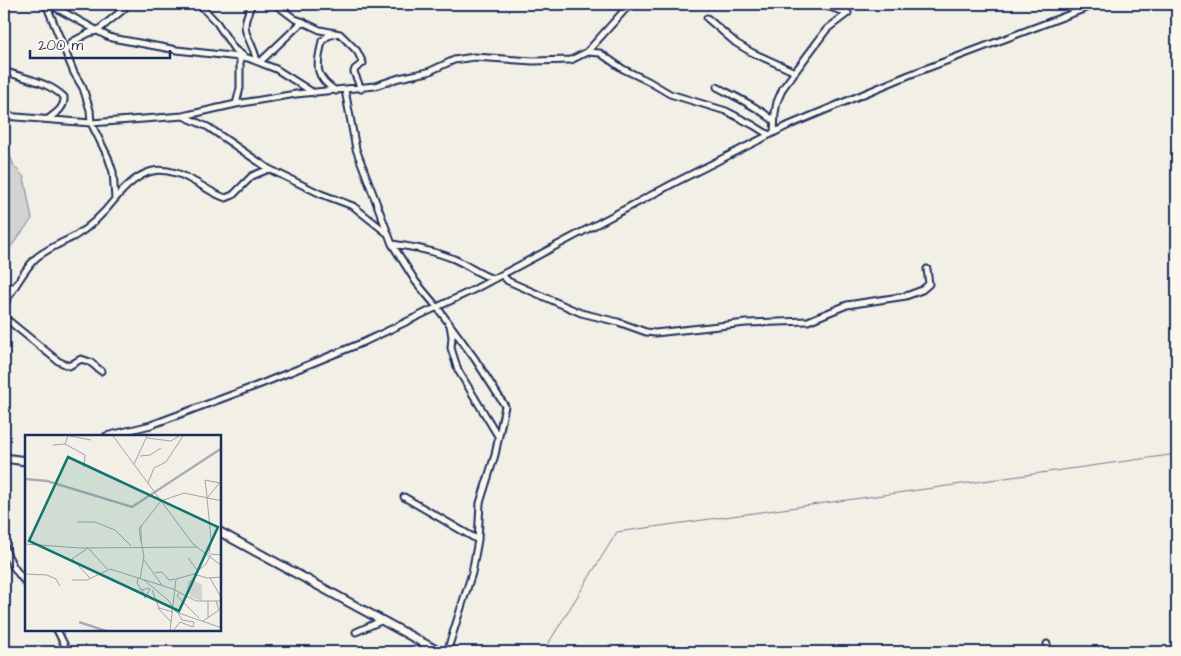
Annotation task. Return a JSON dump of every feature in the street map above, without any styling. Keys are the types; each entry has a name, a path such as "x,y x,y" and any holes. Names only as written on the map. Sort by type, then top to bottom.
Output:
{"street":[{"path":"48,4 112,38 177,50 248,58 258,61 276,69 314,93"},
{"path":"48,4 74,73 87,99 91,123 110,165 115,198"},
{"path":"199,4 217,23 234,49 248,58"},
{"path":"252,4 244,23 245,32 258,61"},
{"path":"275,4 320,30 342,36 357,51 363,62 363,65 354,70 361,89"},
{"path":"4,116 91,123 183,116 236,104 296,94 361,89 428,72 454,60 466,58 483,57 546,62 571,60 587,52 630,4"},
{"path":"772,134 780,94 827,29 848,13 820,4"},
{"path":"110,435 151,425 289,374 403,325 502,275 676,182 826,108 1097,4"},
{"path":"66,52 72,42 89,33 98,31 124,9"},
{"path":"707,18 736,43 795,72"},
{"path":"258,61 304,22"},
{"path":"336,33 322,41 318,71 321,78 336,91"},
{"path":"587,52 600,53 623,69 670,94 731,114 772,134"},
{"path":"236,104 240,88 240,57"},
{"path":"4,71 41,82 64,97 65,102 62,107 47,120"},
{"path":"717,87 745,101 774,121"},
{"path":"345,90 356,149 392,244 416,282 475,359 504,406 495,455 480,503 478,540 467,593 447,652"},
{"path":"183,116 208,127 269,169 353,206 387,232"},
{"path":"4,305 14,287 36,258 86,227 130,181 139,176 160,170 173,171 222,197 230,197 248,180 269,169"},
{"path":"392,244 443,255 468,265 494,279"},
{"path":"502,275 508,281 581,313 655,333 746,323 808,321 847,305 898,298 922,290 929,284 927,268"},
{"path":"4,287 14,287"},
{"path":"4,318 58,361 70,366 81,359 90,362 100,371"},
{"path":"450,324 451,348 458,370 499,436"},
{"path":"4,458 25,461"},
{"path":"404,497 478,540"},
{"path":"221,533 440,652"},
{"path":"4,544 6,554 12,566 25,582"},
{"path":"356,632 383,620"},
{"path":"58,631 68,652"},
{"path":"1047,644 1048,652"}],"shaded area":[{"path":"4,153 9,153 14,166 24,177 32,219 10,248 4,247"}],"waterway":[{"path":"543,652 617,532 1177,454"}]}
